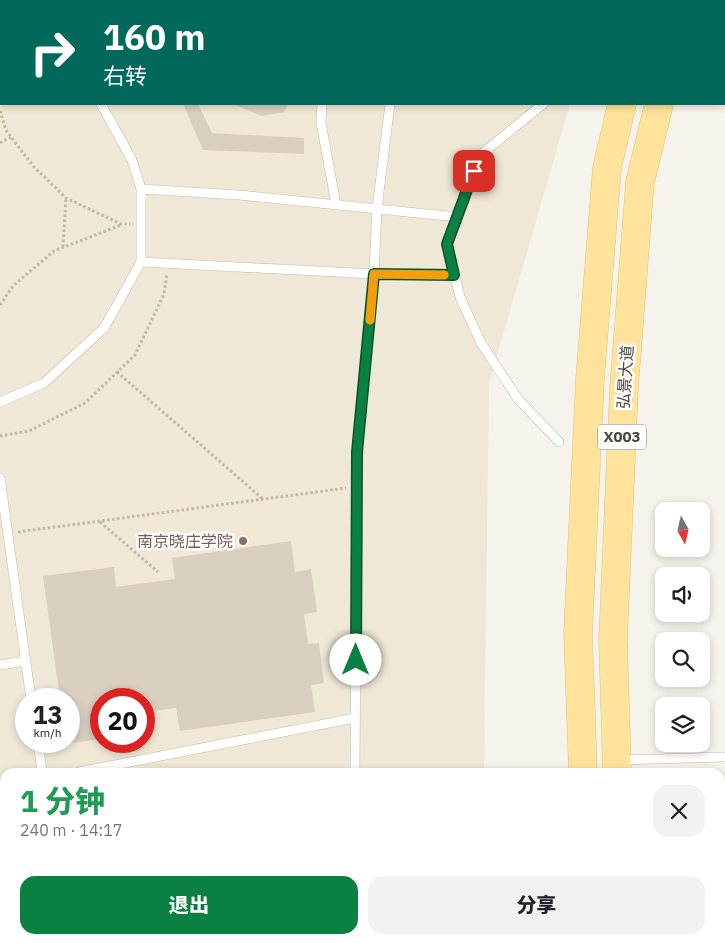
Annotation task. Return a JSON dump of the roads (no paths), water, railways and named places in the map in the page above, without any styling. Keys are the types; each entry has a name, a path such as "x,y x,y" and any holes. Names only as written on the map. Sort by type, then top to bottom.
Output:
{"main road":[{"name":"X003","path":"583,768 578,633 590,379 607,168 622,105"},
{"name":"弘景大道","path":"617,766 613,640 624,388 640,182 659,105"}],"lane":[{"path":"0,402 44,383 104,328 141,262 141,190 132,160 102,105"},
{"path":"322,105 321,123 336,204"},
{"path":"355,768 357,452 374,274 377,208 390,105"},
{"path":"543,105 479,156 447,244 460,297 481,343 518,399 559,442"},
{"path":"141,190 239,195 457,217"},
{"path":"141,262 374,274 454,275"},
{"path":"0,478 30,688"},
{"path":"0,664 26,661"},
{"path":"99,768 355,718"},
{"path":"40,753 41,768"},
{"path":"617,766 725,757"}],"place":[{"name":"南京晓庄学院","path":"243,541"}]}
